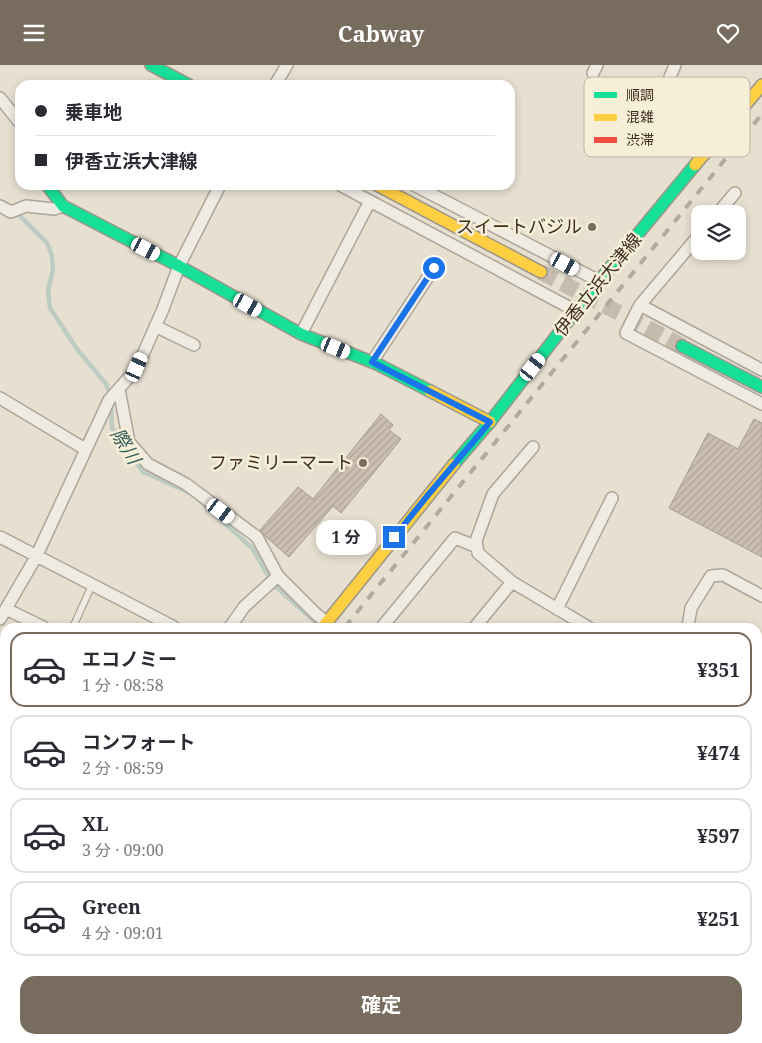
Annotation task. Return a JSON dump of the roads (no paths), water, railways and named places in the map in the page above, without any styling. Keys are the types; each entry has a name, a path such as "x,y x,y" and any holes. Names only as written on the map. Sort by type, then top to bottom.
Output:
{"street":[{"path":"151,65 180,80"},
{"path":"278,80 287,65"},
{"path":"670,77 675,65"},
{"name":"伊香立浜大津線","path":"750,100 762,85"},
{"path":"0,98 15,117"},
{"name":"伊香立浜大津線","path":"329,623 428,495 490,422 599,281 702,157"},
{"path":"51,190 63,206 179,266 301,334 372,362 490,422"},
{"path":"0,619 36,557 109,400 137,367 179,266 217,190"},
{"path":"349,190 576,311"},
{"path":"386,190 541,272"},
{"path":"424,190 599,281"},
{"path":"725,205 735,193"},
{"path":"301,334 370,201"},
{"path":"0,206 10,212 24,206 54,209 63,206"},
{"path":"691,245 640,305 626,333 762,404"},
{"path":"372,362 434,268"},
{"path":"640,305 762,370"},
{"path":"155,327 194,345"},
{"path":"682,346 762,387"},
{"path":"118,389 129,442 148,464 186,484 257,537 278,577 324,623"},
{"path":"0,398 86,449"},
{"path":"533,447 493,494 476,541 478,553 512,582 581,623"},
{"path":"557,609 612,498"},
{"path":"0,537 166,623"},
{"path":"385,623 455,538 477,547"},
{"path":"689,623 691,608 711,576 723,575 762,595"},
{"path":"233,623 244,607 278,577"},
{"path":"478,623 512,582"},
{"path":"6,609 35,623"}],"lane":[{"path":"75,623 92,585"}],"waterway":[{"name":"際川","path":"15,211 47,243 52,256 53,270 48,290 50,308 77,349 106,384 111,397"},
{"name":"際川","path":"111,404 112,428 143,472 190,493"},
{"name":"際川","path":"198,499 252,548 273,584 314,621"}],"tunnel":[{"path":"541,272 682,346"}],"railway":[{"path":"750,129 762,114"},
{"path":"348,623 727,157"}],"place":[{"name":"スイートバジル","path":"592,227"},
{"name":"ファミリーマート","path":"363,463"}]}
